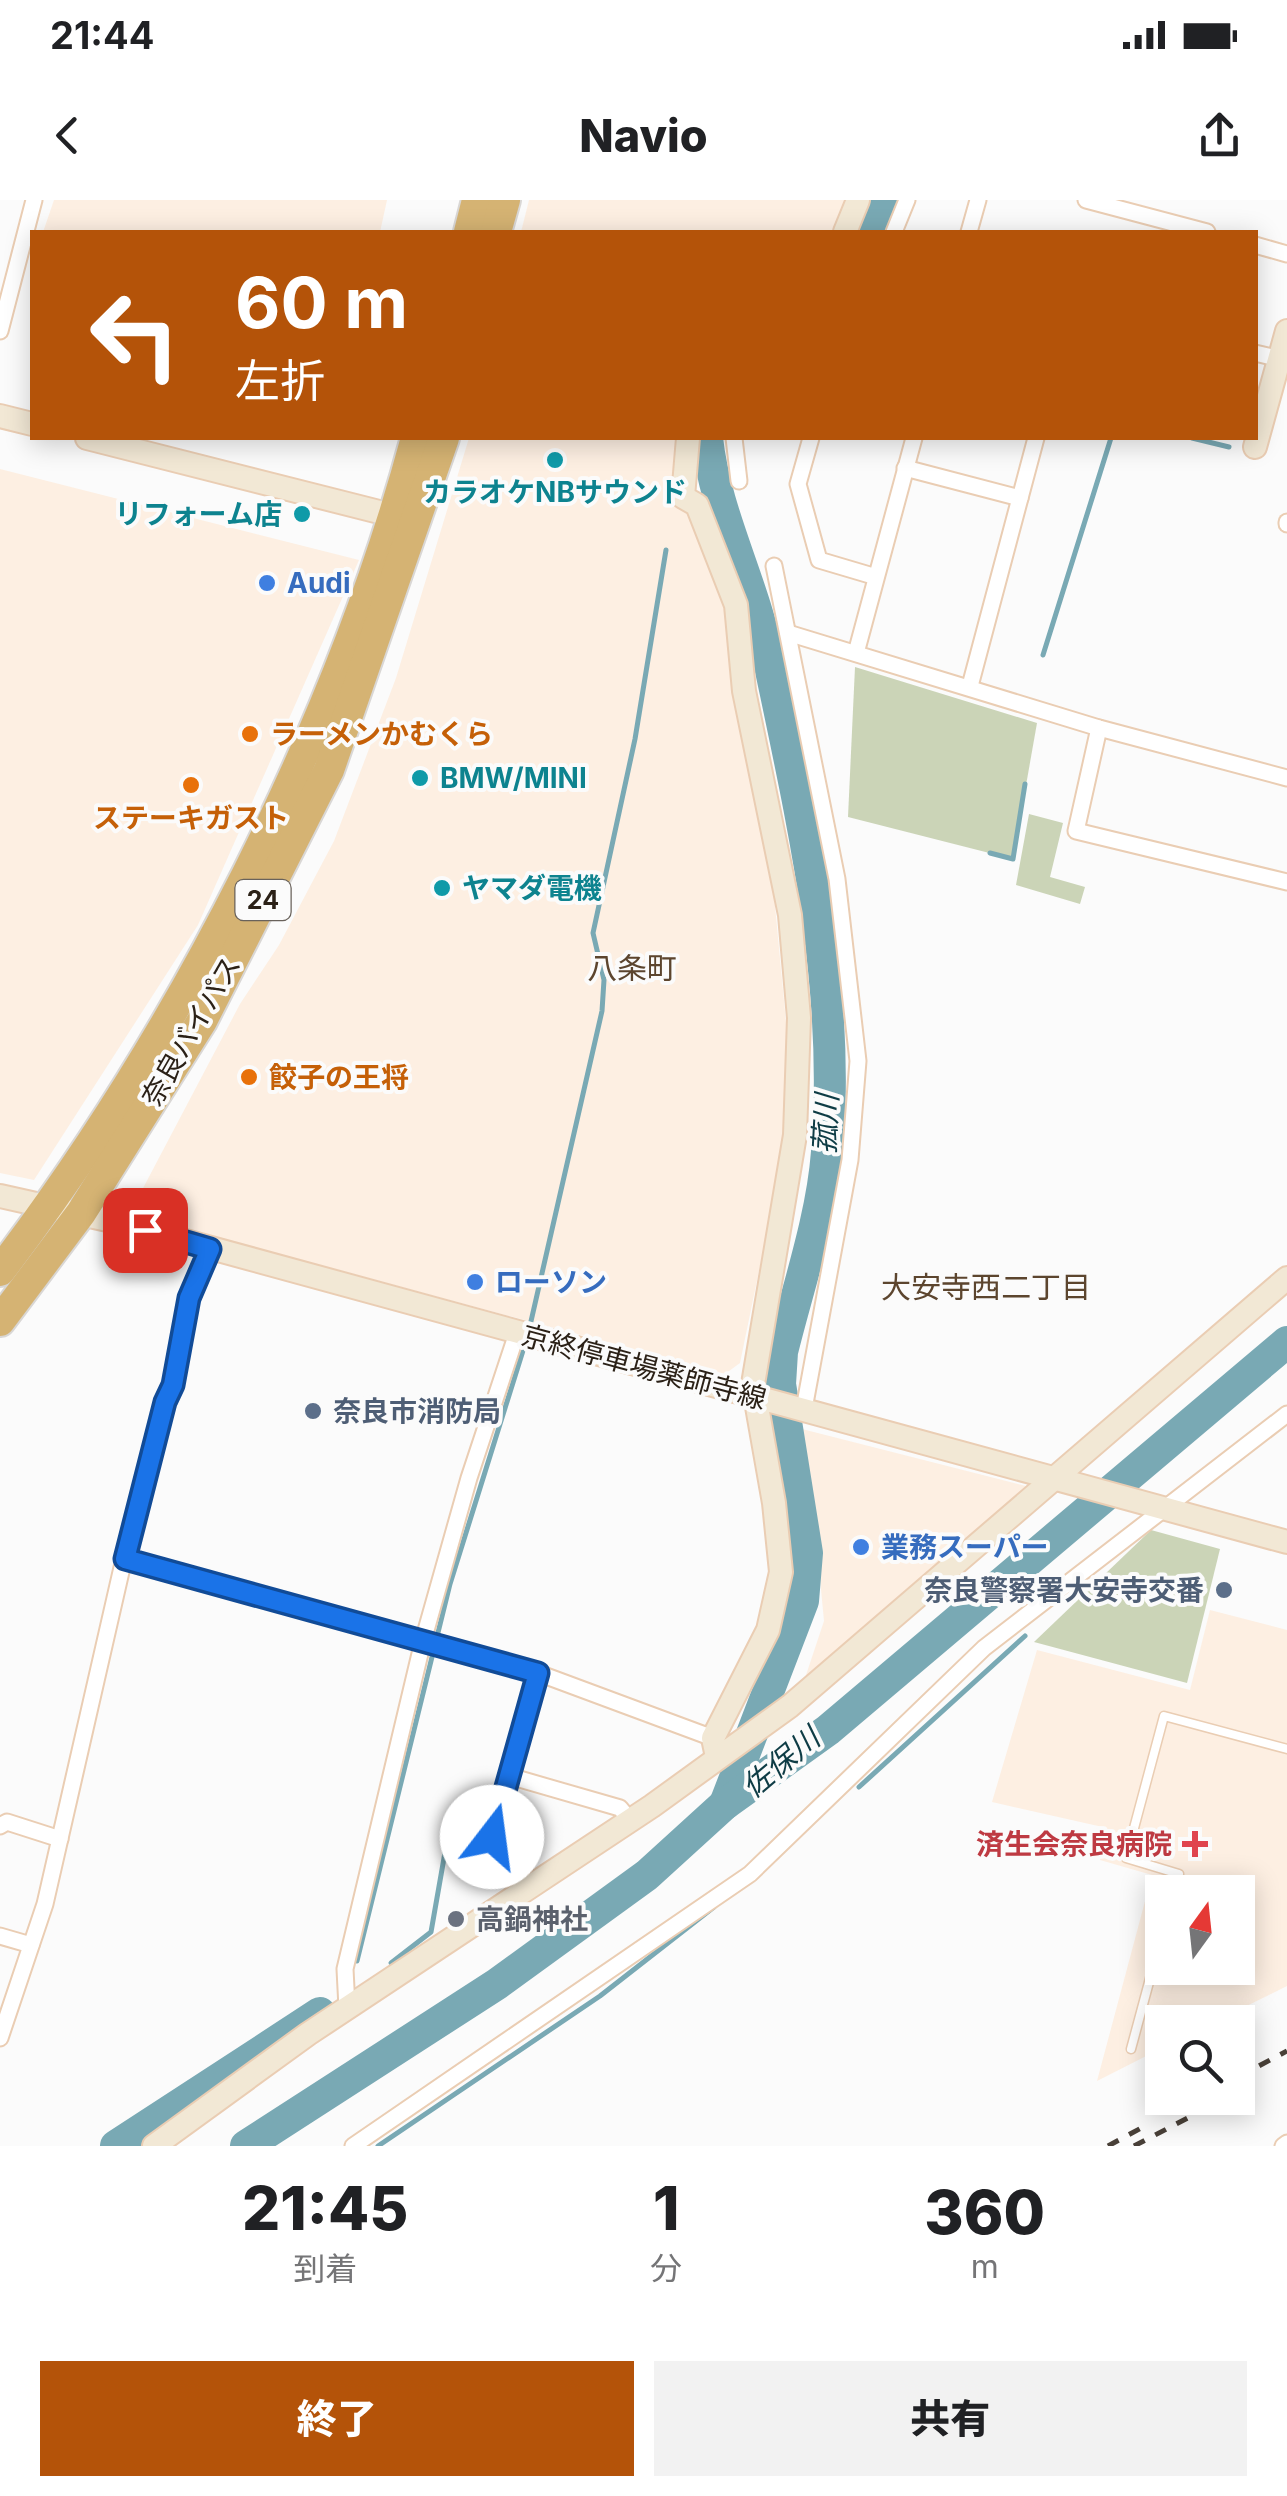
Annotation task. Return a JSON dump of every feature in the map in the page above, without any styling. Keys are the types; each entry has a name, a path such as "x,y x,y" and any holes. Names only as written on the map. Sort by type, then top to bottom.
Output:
{"highway":[{"path":"470,230 477,200"},
{"path":"496,230 504,200"},
{"name":"奈良バイパス","path":"0,1271 47,1206 174,1009 302,758 352,640 395,516 415,440"},
{"name":"奈良バイパス","path":"0,1321 81,1213 202,1021 329,770 443,440"}],"street":[{"path":"0,331 34,200"},
{"path":"847,230 858,200"},
{"path":"895,230 907,200"},
{"path":"970,230 978,200"},
{"path":"1086,200 1199,230"},
{"path":"1258,246 1287,254"},
{"path":"1258,438 1283,360 1287,331"},
{"path":"1258,354 1283,360"},
{"path":"0,416 30,424"},
{"path":"94,440 395,516"},
{"path":"688,440 684,498 697,504 736,605 744,691 790,915 799,1018 795,1135 754,1384 762,1398 780,1572 768,1630 715,1748"},
{"path":"734,440 739,481"},
{"path":"810,440 798,484 820,560 873,576"},
{"path":"856,653 873,576 913,440"},
{"path":"970,686 1035,440"},
{"path":"1255,447 1257,440"},
{"path":"906,468 1020,498"},
{"path":"774,566 837,879 858,1061 850,1160 802,1409"},
{"path":"788,633 1099,728 1287,778"},
{"path":"1099,728 1076,831 1287,882"},
{"name":"京終停車場薬師寺線","path":"0,1196 81,1213 1287,1542"},
{"path":"0,2038 60,1839 125,1559 165,1402 173,1385 189,1298 210,1249"},
{"path":"154,2146 347,2008 630,1820 715,1748 790,1706 1062,1480 1287,1278"},
{"path":"347,2008 345,1969 423,1641 469,1478 517,1333"},
{"path":"352,2146 750,1874 984,1648 1158,1508 1287,1414"},
{"path":"125,1559 538,1673 715,1748"},
{"path":"538,1673 509,1776 620,1808 630,1820"},
{"path":"0,1826 7,1822 60,1839"},
{"path":"0,1936 31,1945"}],"lane":[{"path":"1179,1875 1126,1858 1164,1716 1287,1749"},
{"path":"484,1868 509,1776"},
{"path":"1130,2049 1148,1985"}],"shaded area":[{"path":"54,200 387,200 380,230 44,230"},
{"path":"529,200 848,200 833,230 522,230"},
{"path":"468,440 679,440 692,511 723,592 774,895 789,1054 783,1154 740,1363 725,1374 164,1223 141,1192 240,1004 279,945 334,841 396,678"},
{"path":"0,469 359,560 198,925 34,1180 0,1173"},
{"path":"798,1428 1026,1486 1009,1506 802,1687 824,1621 814,1516"},
{"name":"済生会奈良病院","path":"1210,1610 1287,1630 1287,1986 1248,2005 1145,2005 1145,2057 1097,2081 1145,1901 1145,1985 1255,1985 1255,1875 1152,1875 1100,1860 1107,1828 992,1802 1037,1650 1190,1690"}],"green space":[{"path":"855,667 1037,723 1013,859 848,817"},
{"path":"1029,814 1063,823 1050,877 1085,887 1080,904 1016,885"},
{"path":"1151,1530 1220,1549 1187,1683 1034,1642"}],"waterway":[{"name":"菰川","path":"869,230 884,200"},
{"name":"菰川","path":"707,440 718,493 761,628 805,840 823,964 830,1089 820,1202 782,1352 780,1384 807,1553 803,1601 725,1804"},
{"path":"1043,655 1110,440"},
{"path":"1200,440 1229,447"},
{"path":"529,1330 602,1011 604,980 593,933 635,739 666,550"},
{"path":"990,853 1013,859 1025,784"},
{"path":"357,1961 450,1584 526,1341"},
{"name":"佐保川","path":"246,2146 497,1984 647,1875 725,1804 828,1730 1287,1342"},
{"path":"859,1787 1025,1636"},
{"path":"391,1963 431,1932 447,1841"},
{"path":"378,2146 600,1996 714,1907"},
{"path":"116,2146 320,2013"}],"railway":[{"path":"1255,2068 1287,2051"},
{"path":"1134,2146 1193,2115"},
{"path":"1108,2146 1143,2127"}],"place":[{"name":"カラオケNBサウンド","path":"555,460"},
{"name":"リフォーム店","path":"302,514"},
{"name":"Audi","path":"267,583"},
{"name":"ラーメンかむくら","path":"250,734"},
{"name":"BMW/MINI","path":"420,778"},
{"name":"ステーキガスト","path":"191,785"},
{"name":"ヤマダ電機","path":"442,888"},
{"name":"餃子の王将","path":"249,1077"},
{"name":"ローソン","path":"475,1282"},
{"name":"奈良市消防局","path":"313,1411"},
{"name":"業務スーパー","path":"861,1547"},
{"name":"奈良警察署大安寺交番","path":"1224,1590"},
{"name":"済生会奈良病院","path":"1195,1844"},
{"name":"高鍋神社","path":"456,1919"}],"district":[{"name":"八条町","path":"632,969"},
{"name":"大安寺西二丁目","path":"986,1288"}],"route":[{"path":"145,1230 210,1249 189,1298 173,1385 165,1402 125,1559 538,1673 492,1837"}]}
